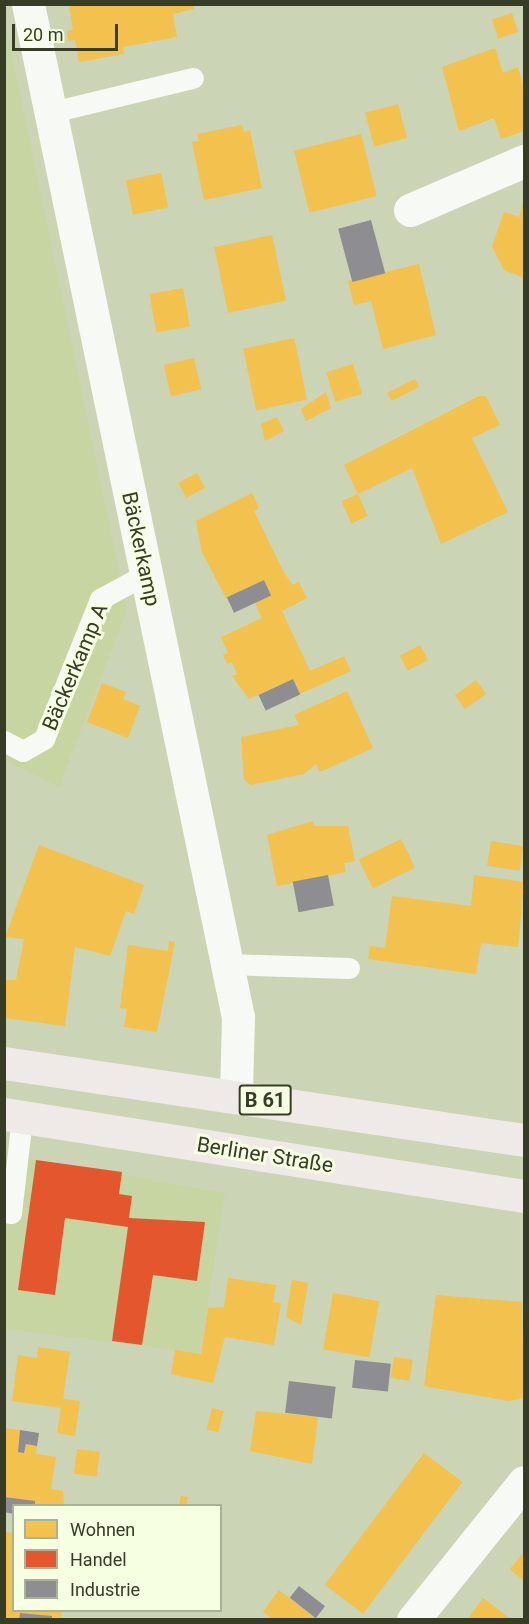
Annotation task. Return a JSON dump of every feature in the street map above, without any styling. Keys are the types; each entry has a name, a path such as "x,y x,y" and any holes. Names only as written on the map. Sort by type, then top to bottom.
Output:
{"main road":[{"name":"B 61","path":"4,1063 236,1095 525,1140"},
{"name":"Berliner Straße","path":"13,1116 525,1196"}],"street":[{"name":"Bäckerkamp","path":"28,4 238,1017 236,1095"},
{"path":"410,210 525,161"},
{"path":"413,1620 525,1482"}],"lane":[{"path":"52,112 194,78"},
{"name":"Bäckerkamp A","path":"4,741 23,752 44,739 100,599 146,574"},
{"path":"227,964 349,968"},
{"path":"4,1212 11,1213 13,1116"}],"shaded area":[{"path":"4,17 127,610 59,787 5,760"},
{"path":"5,1154 225,1193 200,1353 5,1329"}],"building: Wohnen":[{"path":"193,4 194,9 173,14 177,37 123,47 124,54 79,62 75,40 68,41 67,31 73,30 69,6"},
{"path":"512,13 518,32 498,39 492,19"},
{"path":"495,48 503,73 518,67 524,87 524,131 501,139 494,118 459,131 442,67"},
{"path":"398,104 407,138 374,147 365,113"},
{"path":"242,125 244,132 250,130 262,188 204,200 192,142 199,141 197,134"},
{"path":"361,134 376,196 310,213 294,151"},
{"path":"161,173 168,207 133,215 126,180"},
{"path":"524,201 524,278 504,270 492,246 504,212 519,217"},
{"path":"272,235 286,301 228,313 214,247"},
{"path":"419,264 436,335 383,349 371,301 354,305 348,281"},
{"path":"183,288 190,326 156,332 150,294"},
{"path":"294,338 307,400 256,410 243,349"},
{"path":"194,358 201,389 171,396 164,365"},
{"path":"353,364 362,394 335,402 326,372"},
{"path":"415,379 419,387 391,401 387,393"},
{"path":"326,392 331,408 306,421 301,409"},
{"path":"479,396 486,396 500,425 472,438 508,512 441,544 412,468 358,494 344,465"},
{"path":"277,417 284,431 265,441 261,424"},
{"path":"197,473 205,488 186,498 178,483"},
{"path":"252,493 259,508 254,511 283,571 293,585 299,582 307,598 282,611 310,671 344,656 351,671 300,694 293,679 249,699 232,676 237,674 232,662 227,664 223,655 228,653 221,637 262,618 255,603 271,595 264,580 226,598 202,552 196,521"},
{"path":"358,494 368,516 351,523 342,501"},
{"path":"420,645 428,660 408,671 400,656"},
{"path":"476,680 486,694 465,709 455,695"},
{"path":"102,683 126,692 123,699 140,706 128,738 87,722"},
{"path":"347,691 373,748 320,772 316,764 304,774 250,785 244,779 241,737 299,725 294,715"},
{"path":"313,821 314,826 348,826 355,861 344,863 346,872 277,886 267,835"},
{"path":"401,839 415,868 373,888 359,860"},
{"path":"491,841 524,846 520,871 487,866"},
{"path":"39,845 144,885 134,914 126,911 110,956 75,947 65,1026 5,1018 4,980 16,980 24,939 5,937"},
{"path":"474,875 524,882 518,947 481,943 476,974 368,959 370,946 385,948 392,896 471,906"},
{"path":"169,941 175,942 157,1032 124,1027 127,1009 120,1008 128,945 168,951"},
{"path":"228,1278 276,1285 273,1302 281,1303 274,1345 225,1337 213,1383 171,1374 175,1350 201,1354 208,1308 224,1307"},
{"path":"292,1280 308,1283 301,1325 286,1317"},
{"path":"333,1293 379,1301 369,1357 323,1349"},
{"path":"436,1295 522,1302 524,1398 509,1401 424,1386"},
{"path":"38,1347 70,1352 63,1399 80,1401 75,1436 57,1433 61,1408 12,1401 18,1355 37,1358"},
{"path":"394,1357 413,1360 409,1381 391,1378"},
{"path":"212,1408 224,1411 218,1432 207,1429"},
{"path":"256,1411 318,1417 312,1464 250,1451"},
{"path":"4,1428 20,1430 18,1452 24,1453 26,1444 37,1446 36,1454 56,1457 51,1489 63,1491 64,1504 28,1504 4,1497"},
{"path":"77,1449 100,1452 97,1477 74,1474"},
{"path":"424,1453 462,1482 363,1614 325,1585"},
{"path":"181,1496 188,1497 186,1504 179,1504"},
{"path":"4,1532 12,1533 12,1612 62,1612 61,1618 20,1613 19,1620 4,1620"},
{"path":"524,1552 524,1581 510,1569"},
{"path":"279,1590 317,1620 274,1620 263,1612"},
{"path":"483,1598 512,1620 467,1620"}],"building: Handel":[{"path":"36,1160 122,1172 119,1194 132,1196 129,1218 205,1222 197,1281 153,1275 142,1345 112,1341 128,1227 65,1218 55,1295 18,1290"}],"building: Industrie":[{"path":"371,220 385,273 352,282 338,229"},
{"path":"264,580 271,595 234,613 227,597"},
{"path":"293,679 300,694 266,710 259,695"},
{"path":"328,875 334,905 299,912 293,882"},
{"path":"355,1360 391,1364 388,1392 352,1388"},
{"path":"289,1381 336,1387 332,1418 285,1413"},
{"path":"20,1430 39,1433 37,1446 26,1444 24,1453 18,1452"},
{"path":"4,1497 35,1501 35,1504 12,1504 12,1514 4,1512"},
{"path":"299,1586 325,1606 316,1618 290,1598"},
{"path":"20,1613 52,1616 52,1620 19,1620"}]}
